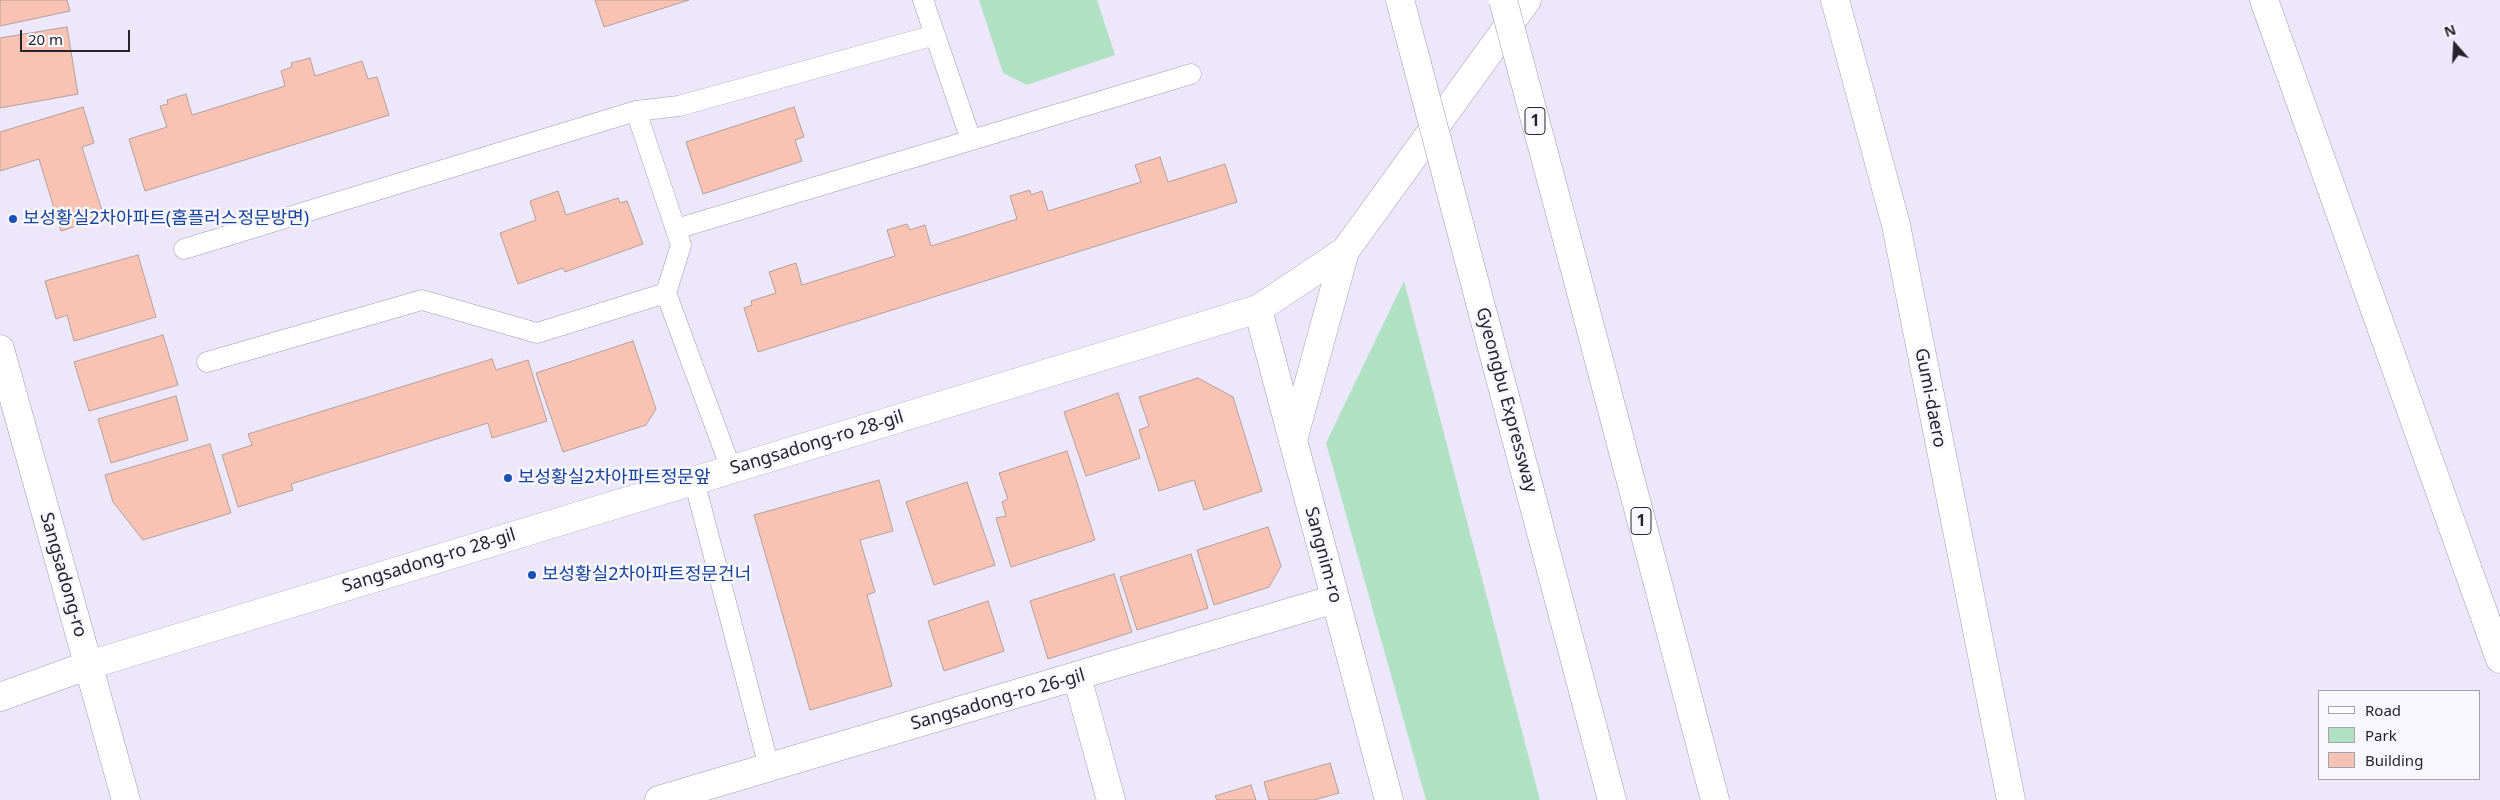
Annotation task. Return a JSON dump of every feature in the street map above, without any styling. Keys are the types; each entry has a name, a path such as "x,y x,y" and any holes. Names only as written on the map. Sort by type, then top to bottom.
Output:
{"main road":[{"name":"Gyeongbu Expressway","path":"1400,0 1612,800"},
{"name":"1","path":"1503,0 1715,800"},
{"path":"1292,440 1345,251 1527,0"},
{"name":"Gumi-daero","path":"1835,0 1896,225 2011,800"},
{"path":"2264,0 2500,659"},
{"name":"Sangsadong-ro 28-gil","path":"0,697 89,665 1258,309 1345,251"},
{"name":"Sangnim-ro","path":"1258,309 1389,800"},
{"name":"Sangsadong-ro","path":"0,349 126,800"},
{"name":"Sangsadong-ro 26-gil","path":"659,800 1335,599"},
{"path":"1077,677 1111,800"}],"lane":[{"path":"924,0 971,140"},
{"path":"184,248 636,110 679,106 935,34"},
{"path":"676,229 1191,74"},
{"path":"636,110 681,244 666,293 731,469"},
{"path":"207,362 422,300 536,333 666,293"},
{"path":"694,480 769,767"}],"green space":[{"path":"979,0 1097,0 1115,55 1027,85 1003,73"},
{"path":"1404,281 1540,800 1426,800 1326,443"}],"building":[{"path":"0,0 67,0 70,11 0,26"},
{"path":"595,0 689,0 604,27"},
{"path":"67,27 78,94 0,108 0,38"},
{"path":"310,58 315,76 362,61 368,79 377,77 389,115 145,191 129,139 167,127 160,106 168,104 167,100 186,94 192,115 285,86 281,71 292,67 291,63"},
{"path":"83,107 94,143 82,147 104,217 61,231 39,159 0,171 0,132"},
{"path":"794,107 804,137 795,140 802,161 703,194 686,142"},
{"path":"1160,157 1168,182 1225,164 1237,202 758,352 744,308 752,305 751,301 776,293 769,272 796,263 802,285 895,256 887,230 907,224 910,230 925,225 931,246 1017,219 1010,196 1030,190 1031,195 1042,191 1048,211 1141,182 1135,165"},
{"path":"558,191 566,215 618,198 620,203 627,201 643,244 565,272 563,268 518,284 500,233 536,220 530,201"},
{"path":"138,255 156,317 74,341 67,315 56,319 45,281"},
{"path":"163,335 178,385 89,411 74,362"},
{"path":"633,341 656,409 646,425 563,452 536,373"},
{"path":"492,359 496,370 528,360 547,421 492,438 488,423 291,484 293,490 238,507 222,455 252,445 248,434"},
{"path":"1198,378 1233,397 1262,491 1204,510 1194,480 1159,491 1139,430 1149,426 1139,397"},
{"path":"1118,393 1140,458 1086,476 1064,412"},
{"path":"176,396 188,440 111,463 98,419"},
{"path":"210,444 231,513 143,540 113,502 105,475"},
{"path":"1067,451 1095,540 1011,567 996,518 1006,516 1002,502 1008,499 999,473"},
{"path":"879,480 893,531 860,540 875,592 867,595 892,686 810,710 754,515"},
{"path":"967,482 995,565 934,585 906,502"},
{"path":"1268,527 1281,566 1269,587 1214,605 1197,550"},
{"path":"1191,554 1208,608 1137,630 1120,577"},
{"path":"1114,574 1132,632 1048,659 1030,601"},
{"path":"988,601 1004,651 944,671 928,621"},
{"path":"1330,763 1339,793 1314,800 1269,800 1264,782"},
{"path":"1251,785 1256,800 1217,800 1215,796"}],"place":[{"name":"보성황실2차아파트(홈플러스정문방면)","path":"13,219"},
{"name":"보성황실2차아파트정문앞","path":"508,478"},
{"name":"보성황실2차아파트정문건너","path":"532,575"}]}
